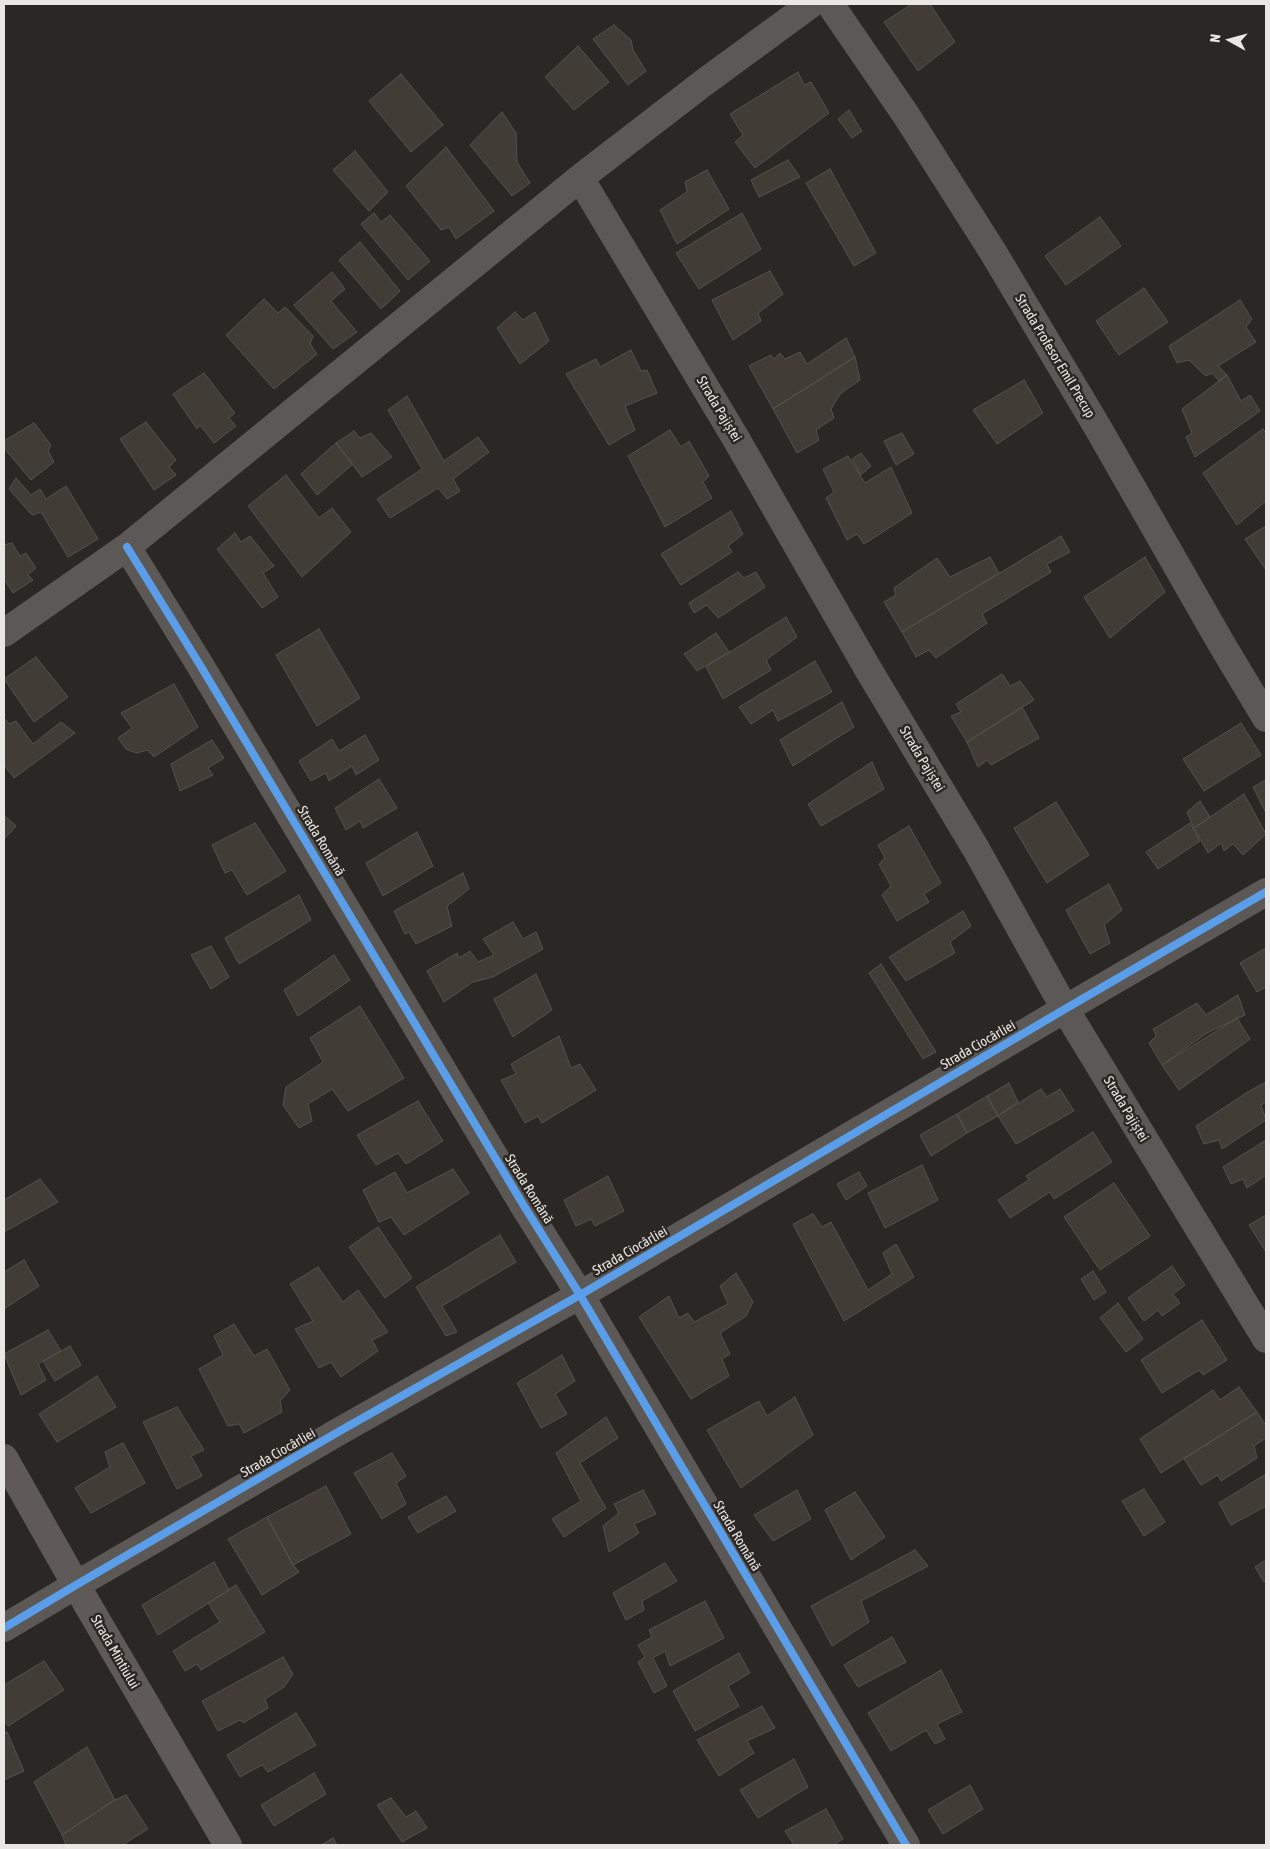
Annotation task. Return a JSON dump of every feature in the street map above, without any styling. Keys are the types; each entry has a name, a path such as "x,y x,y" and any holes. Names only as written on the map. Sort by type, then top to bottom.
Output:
{"main road":[{"name":"Strada Mintiului","path":"4,1458 228,1845"}],"street":[{"path":"4,633 127,547 580,178 702,84 811,4"},
{"name":"Strada Profesor Emil Precup","path":"830,4 906,115 993,252 1098,428 1221,644 1266,718"},
{"name":"Strada Pajiștei","path":"580,178 735,437 868,669 976,849 1065,1008 1266,1339"},
{"name":"Strada Română","path":"127,547 205,673 514,1190 580,1295 906,1845"},
{"name":"Strada Ciocârliei","path":"4,1628 580,1295 1065,1008 1266,892"}],"building":[{"path":"912,4 930,4 955,42 918,71 884,22"},
{"path":"614,25 631,40 633,50 646,71 628,85 593,39"},
{"path":"578,46 609,82 574,110 545,77"},
{"path":"798,72 804,85 811,82 829,113 755,168 735,142 743,135 730,114"},
{"path":"401,74 443,125 411,152 369,101"},
{"path":"849,110 862,131 852,138 838,119"},
{"path":"502,112 516,133 517,162 530,183 512,196 470,145"},
{"path":"446,147 494,211 456,239 449,227 441,230 406,186"},
{"path":"355,151 388,192 369,211 333,170"},
{"path":"788,160 800,177 759,197 751,180"},
{"path":"830,169 876,253 854,266 806,183"},
{"path":"707,170 729,209 677,244 660,210 687,192 685,182"},
{"path":"374,213 381,222 390,215 430,261 408,280 361,224"},
{"path":"742,213 761,249 699,289 676,253"},
{"path":"1100,217 1121,246 1066,285 1045,256"},
{"path":"360,242 400,291 381,309 339,260"},
{"path":"770,271 783,294 758,313 761,321 733,340 712,300"},
{"path":"332,272 345,289 331,301 357,332 333,349 294,305"},
{"path":"1144,288 1168,322 1119,355 1096,321"},
{"path":"264,299 278,313 285,307 313,336 310,344 317,354 274,389 226,335"},
{"path":"1240,300 1252,319 1246,327 1256,342 1218,366 1227,375 1219,381 1212,373 1206,376 1189,360 1177,363 1169,346"},
{"path":"515,312 523,320 535,312 549,341 520,364 497,328"},
{"path":"846,338 855,357 773,409 749,366 771,355 774,359 780,353 785,359 800,352 807,364"},
{"path":"631,350 641,371 647,370 657,393 625,406 635,430 609,445 566,374 596,359 600,367"},
{"path":"855,357 860,380 840,394 831,409 834,418 816,430 819,440 797,453 773,409"},
{"path":"204,373 235,413 229,418 236,426 214,443 200,425 197,429 173,394"},
{"path":"1227,375 1241,401 1250,395 1260,411 1195,457 1186,437 1192,433 1182,409"},
{"path":"1024,380 1043,413 997,444 973,410"},
{"path":"407,396 444,461 478,437 489,452 453,479 460,491 447,499 438,488 390,518 377,499 422,469 388,410"},
{"path":"146,422 176,460 169,467 176,475 154,490 120,439"},
{"path":"34,423 51,445 48,451 54,462 31,480 4,448 4,441"},
{"path":"1263,429 1266,434 1266,501 1237,525 1203,473"},
{"path":"670,430 681,447 689,441 709,476 703,482 712,498 665,527 628,456"},
{"path":"354,431 360,438 371,433 392,457 362,477 336,443"},
{"path":"902,433 914,454 896,465 884,441"},
{"path":"336,443 353,464 317,495 301,474"},
{"path":"861,453 871,466 861,475 852,459"},
{"path":"848,456 865,483 891,467 912,513 864,544 857,534 847,540 826,498 834,492 823,469"},
{"path":"286,475 319,518 332,508 351,532 302,577 248,506"},
{"path":"16,478 31,495 40,489 46,499 66,486 98,539 68,557 41,512 32,515 9,489"},
{"path":"731,511 743,534 728,546 732,552 681,585 661,554"},
{"path":"1266,526 1266,570 1245,539"},
{"path":"235,533 241,542 250,536 274,566 263,573 278,597 262,608 217,549"},
{"path":"1061,536 1070,552 1047,564 1051,572 982,614 987,623 936,658 929,650 916,657 902,632"},
{"path":"12,543 20,556 26,553 36,568 28,575 33,580 13,593 4,579 4,545"},
{"path":"990,557 999,573 902,632 884,602 896,595 894,588 937,558 950,577"},
{"path":"1145,557 1165,592 1110,638 1084,597"},
{"path":"738,572 744,578 756,572 765,587 718,618 707,605 694,613 689,603"},
{"path":"786,617 797,637 766,660 771,670 723,699 706,667"},
{"path":"319,629 360,698 317,726 276,655"},
{"path":"716,633 729,652 697,671 684,654"},
{"path":"36,657 68,697 34,722 4,679"},
{"path":"815,661 832,692 778,721 773,710 751,724 739,707"},
{"path":"1002,674 1010,686 1020,681 1034,700 967,742 951,716 961,712 956,704"},
{"path":"174,684 198,727 154,757 148,750 136,753 126,749 118,738 132,728 121,713"},
{"path":"842,702 854,727 793,766 780,740"},
{"path":"1022,707 1039,738 991,765 987,760 978,767 967,742"},
{"path":"4,718 9,724 16,721 33,744 61,722 75,733 14,778 4,765"},
{"path":"1241,723 1261,755 1204,791 1183,759"},
{"path":"365,735 379,760 356,775 352,766 329,781 326,773 311,781 299,761 332,739 339,751"},
{"path":"212,740 224,758 208,768 213,775 180,791 171,764"},
{"path":"872,762 884,789 821,826 808,804"},
{"path":"379,779 397,808 363,828 360,821 346,830 335,808"},
{"path":"1266,780 1266,813 1253,787"},
{"path":"1244,794 1266,834 1243,855 1233,844 1224,851 1221,843 1208,853 1194,828"},
{"path":"1200,801 1210,817 1194,828 1187,812"},
{"path":"1056,802 1089,855 1047,883 1014,828"},
{"path":"4,815 16,826 4,839"},
{"path":"255,823 286,871 247,895 232,870 225,873 212,845"},
{"path":"1190,823 1200,841 1158,869 1146,852"},
{"path":"909,826 941,883 924,894 929,902 897,921 882,895 891,886 879,864 885,858 878,845"},
{"path":"417,832 433,866 383,896 366,863"},
{"path":"463,873 469,889 447,906 452,926 416,944 409,932 405,934 394,911"},
{"path":"1109,884 1122,910 1104,925 1110,943 1090,954 1066,910"},
{"path":"299,895 311,920 239,964 225,938"},
{"path":"963,911 971,926 950,942 955,953 906,981 889,957"},
{"path":"513,922 523,939 536,932 543,949 493,977 473,982 444,1002 427,971 457,953 459,958 470,951 478,962 494,955 483,939"},
{"path":"211,946 229,977 211,989 191,955"},
{"path":"1266,948 1266,987 1257,992 1240,963"},
{"path":"334,955 350,980 298,1016 284,990"},
{"path":"881,964 936,1052 923,1059 869,973"},
{"path":"536,974 552,1010 513,1037 494,999"},
{"path":"1238,995 1245,1015 1207,1033 1162,1065 1149,1043 1156,1036 1153,1029 1197,1003 1206,1015"},
{"path":"360,1006 404,1078 348,1111 332,1089 308,1104 312,1121 299,1128 283,1105 286,1087 323,1062 310,1038"},
{"path":"1237,1018 1250,1039 1179,1090 1162,1065"},
{"path":"559,1036 571,1068 580,1064 596,1090 542,1123 538,1116 525,1123 501,1080 516,1074 511,1064"},
{"path":"1266,1082 1266,1102 1261,1105 1266,1120 1222,1149 1219,1140 1204,1144 1196,1126"},
{"path":"1009,1083 1018,1102 998,1116 987,1096"},
{"path":"1041,1089 1047,1097 1060,1089 1074,1111 1016,1144 998,1116"},
{"path":"987,1096 998,1116 967,1133 957,1114"},
{"path":"418,1101 443,1141 406,1164 398,1153 376,1165 357,1135"},
{"path":"957,1114 967,1133 931,1156 920,1135"},
{"path":"1093,1132 1112,1162 1054,1199 1050,1192 1010,1218 998,1200 1029,1180 1026,1176"},
{"path":"1266,1140 1266,1175 1247,1188 1243,1179 1231,1184 1223,1167"},
{"path":"922,1165 938,1200 885,1228 868,1193"},
{"path":"453,1169 469,1193 404,1235 391,1217 379,1222 363,1190 395,1172 407,1193"},
{"path":"859,1172 867,1186 846,1200 837,1184"},
{"path":"608,1176 624,1211 595,1226 591,1219 576,1226 564,1200"},
{"path":"40,1179 58,1202 4,1232 4,1200"},
{"path":"1114,1183 1150,1236 1100,1270 1064,1217"},
{"path":"813,1214 822,1227 831,1222 868,1290 892,1274 883,1253 896,1244 914,1277 844,1321 793,1224"},
{"path":"1266,1215 1266,1252 1249,1225"},
{"path":"378,1227 412,1278 385,1298 349,1247"},
{"path":"500,1235 516,1262 442,1306 457,1332 446,1336 416,1287"},
{"path":"24,1260 39,1286 4,1309 4,1272"},
{"path":"1172,1266 1185,1285 1173,1294 1180,1303 1162,1316 1158,1310 1144,1321 1128,1298"},
{"path":"318,1267 343,1302 358,1290 388,1332 372,1340 378,1351 341,1377 331,1362 319,1368 295,1329 313,1321 290,1284"},
{"path":"1093,1271 1106,1292 1094,1300 1081,1279"},
{"path":"736,1273 753,1302 746,1316 720,1333 730,1354 722,1359 729,1376 691,1399 639,1317 669,1296 679,1318 688,1313 694,1322 728,1304 720,1286"},
{"path":"1118,1303 1143,1339 1126,1352 1100,1318"},
{"path":"1202,1320 1227,1360 1203,1375 1199,1370 1162,1393 1141,1360"},
{"path":"234,1324 254,1356 267,1349 290,1390 280,1401 282,1412 244,1433 239,1424 228,1426 199,1369 223,1355 214,1336"},
{"path":"48,1330 61,1351 38,1364 46,1380 21,1395 4,1354"},
{"path":"70,1346 81,1365 55,1381 43,1361"},
{"path":"562,1355 575,1381 555,1394 567,1414 541,1428 517,1383"},
{"path":"97,1376 116,1407 57,1442 39,1414"},
{"path":"1239,1387 1257,1412 1161,1473 1140,1439 1213,1390 1220,1400"},
{"path":"795,1397 813,1435 741,1488 707,1430 759,1401 767,1416"},
{"path":"177,1407 204,1450 191,1456 202,1476 177,1489 143,1422"},
{"path":"1257,1412 1266,1426 1266,1438 1254,1446 1257,1458 1221,1481 1218,1475 1201,1485 1184,1459"},
{"path":"606,1417 618,1438 580,1463 606,1508 564,1537 552,1519 581,1501 556,1453"},
{"path":"123,1443 145,1483 91,1513 75,1488 110,1467 105,1452"},
{"path":"392,1453 406,1476 396,1483 406,1504 382,1519 354,1473"},
{"path":"1266,1474 1266,1506 1231,1525 1219,1503"},
{"path":"326,1486 351,1534 293,1565 267,1517"},
{"path":"1144,1489 1165,1522 1144,1536 1122,1501"},
{"path":"643,1490 656,1514 634,1524 639,1533 609,1552 603,1526 619,1513 614,1504"},
{"path":"797,1490 811,1519 773,1541 754,1515"},
{"path":"855,1492 885,1537 851,1560 825,1510"},
{"path":"446,1496 456,1511 418,1533 408,1517"},
{"path":"267,1517 293,1565 299,1572 262,1595 228,1539"},
{"path":"915,1550 928,1566 861,1601 869,1622 832,1646 811,1606"},
{"path":"1266,1560 1266,1581 1264,1582 1255,1567"},
{"path":"214,1562 229,1590 158,1635 142,1605"},
{"path":"665,1563 677,1581 642,1601 644,1610 626,1620 613,1593"},
{"path":"236,1585 265,1632 201,1670 197,1664 185,1671 173,1651 220,1622 208,1603"},
{"path":"705,1601 724,1638 670,1666 665,1651 653,1658 667,1686 654,1693 638,1662 645,1657 638,1645 652,1637 649,1630"},
{"path":"892,1637 906,1662 858,1687 844,1665"},
{"path":"739,1653 750,1673 728,1686 739,1706 695,1731 673,1691"},
{"path":"283,1657 293,1674 284,1687 265,1699 268,1708 243,1723 240,1720 218,1731 202,1701"},
{"path":"44,1661 64,1690 8,1726 4,1720 4,1685"},
{"path":"941,1670 962,1712 937,1724 945,1739 935,1744 926,1730 891,1751 868,1713"},
{"path":"762,1706 775,1728 747,1741 754,1753 719,1776 697,1740"},
{"path":"296,1713 316,1745 268,1772 262,1765 240,1777 227,1755"},
{"path":"7,1732 24,1771 4,1780 4,1733"},
{"path":"87,1747 115,1800 62,1835 34,1782"},
{"path":"794,1759 808,1787 758,1818 740,1790"},
{"path":"314,1773 326,1794 274,1826 261,1805"},
{"path":"970,1785 983,1809 943,1834 928,1810"},
{"path":"126,1795 148,1829 122,1845 66,1845 62,1835 115,1800"},
{"path":"391,1798 406,1817 416,1811 427,1828 402,1842 377,1805"},
{"path":"826,1809 843,1839 833,1845 794,1845 785,1831"},
{"path":"333,1838 337,1845 321,1845"}],"cycle path":[{"path":"127,547 200,665 524,1206 580,1295 906,1845"},
{"path":"4,1628 338,1432 580,1295 1266,892"}]}
